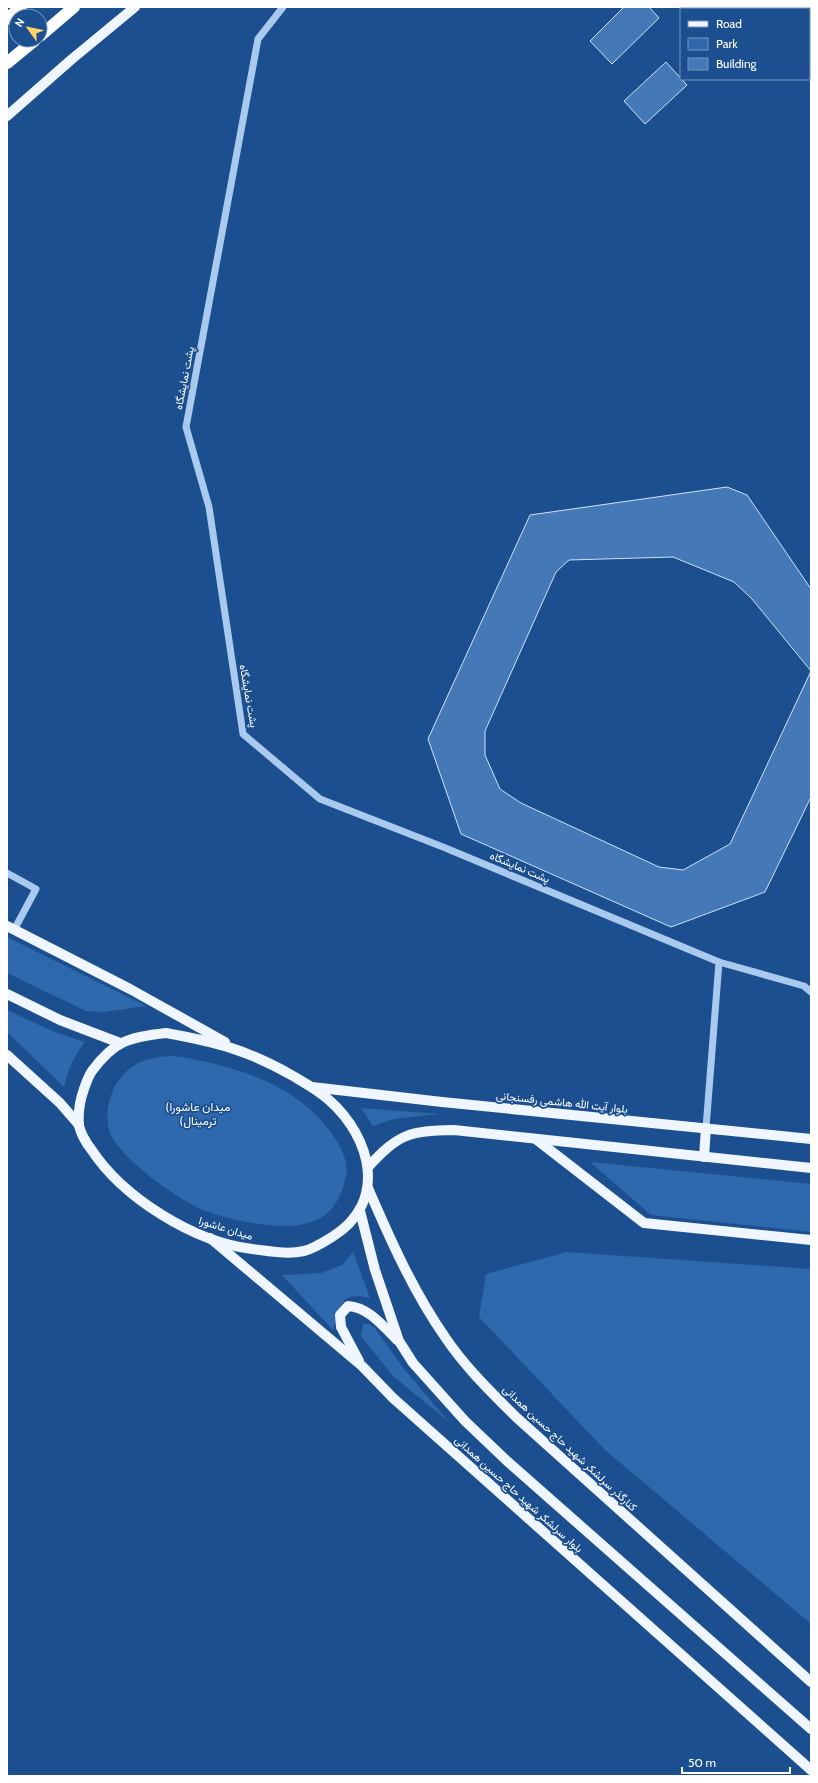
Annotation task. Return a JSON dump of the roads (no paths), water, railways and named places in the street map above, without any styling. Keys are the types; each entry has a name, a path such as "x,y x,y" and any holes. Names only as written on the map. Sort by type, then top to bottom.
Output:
{"highway":[{"path":"7,19 21,7"},
{"path":"48,29 74,7"},
{"path":"7,63 25,48"}],"main road":[{"path":"7,116 72,59 135,7"},
{"path":"11,928 130,989 237,1049"},
{"path":"7,994 60,1020 120,1043"},
{"name":"میدان عاشورا","path":"166,1033 206,1040 237,1049 264,1060 311,1086 329,1100 347,1118 362,1144 368,1167 368,1188 360,1211 345,1229 324,1242 304,1251 281,1253 242,1248 210,1238 157,1212 131,1192 101,1165 88,1145 79,1126 81,1098 89,1076 102,1058 120,1043 143,1035 166,1033"},
{"path":"7,1055 60,1103 79,1126"},
{"name":"بلوار آیت الله هاشمی رفسنجانی","path":"311,1086 442,1102 811,1139"},
{"path":"704,1157 706,1128"},
{"path":"368,1167 386,1148 405,1135 429,1130 454,1130 811,1168"},
{"path":"537,1140 644,1223 811,1240"},
{"name":"کنارگذر سرلشکر شهید حاج حسین همدانی","path":"368,1188 399,1259 445,1337 475,1375 516,1417 811,1682"},
{"name":"بلوار سرلشکر شهید حاج حسین همدانی","path":"360,1211 375,1270 399,1341 413,1362 464,1421 811,1729"},
{"name":"بلوار سرلشکر شهید حاج حسین همدانی","path":"210,1238 362,1366 393,1398 811,1770"},
{"path":"362,1366 341,1327 340,1315 348,1306 358,1306 374,1318 399,1341"}],"street":[{"name":"پشت نمایشگاه","path":"283,7 258,39 186,427 209,507 243,734 320,799 443,847 719,962 804,986 811,992"},
{"path":"7,873 36,889 11,928"},
{"path":"706,1128 719,962"}],"district":[{"name":"(میدان عاشورا (ترمینال","path":"198,1114"}]}
